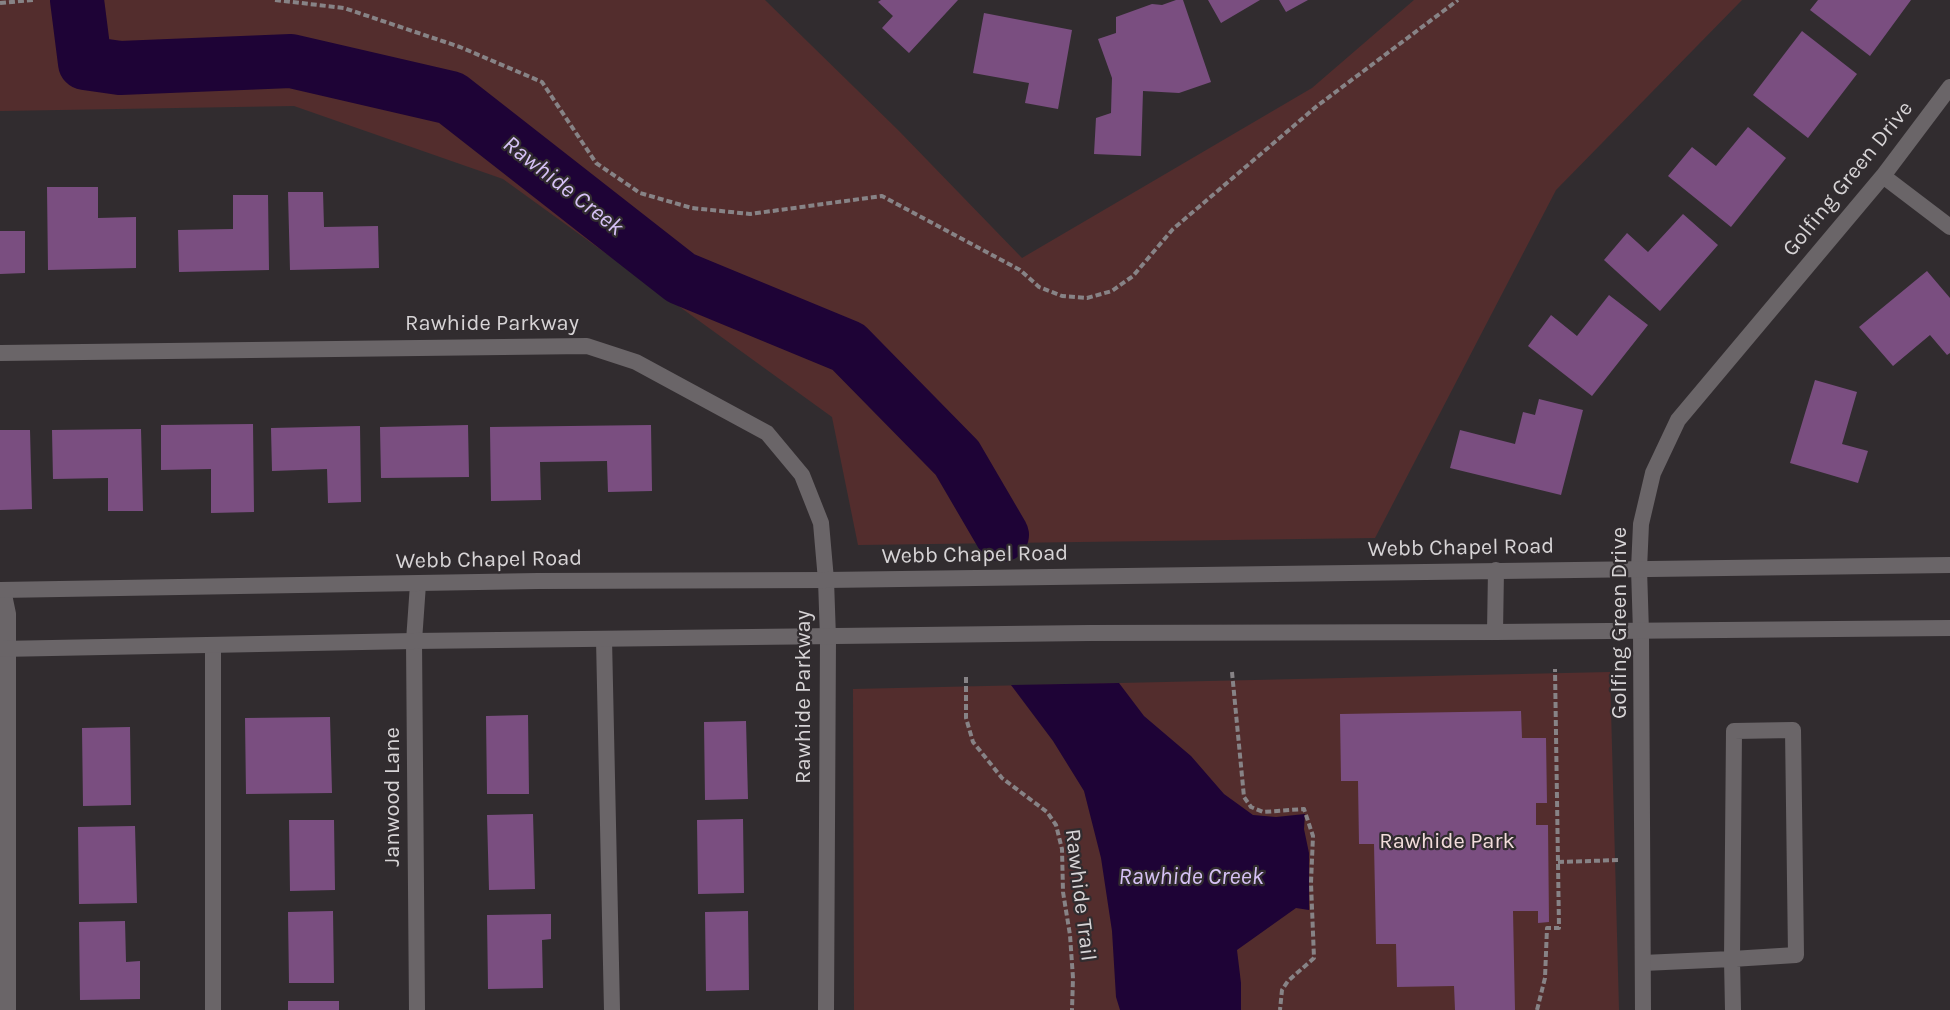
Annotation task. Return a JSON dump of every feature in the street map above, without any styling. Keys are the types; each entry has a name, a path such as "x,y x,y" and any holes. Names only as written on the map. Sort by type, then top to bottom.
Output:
{"main road":[{"name":"Golfing Green Drive","path":"1643,1010 1639,569 1641,524 1653,473 1678,420 1883,176 1950,87"},
{"path":"1883,176 1950,227"},
{"name":"Rawhide Parkway","path":"0,353 587,346 636,362 767,434 802,475 821,524 828,638 826,1010"},
{"name":"Webb Chapel Road","path":"1,590 538,581 826,580 1950,565"},
{"path":"1496,570 1496,632"},
{"name":"Janwood Lane","path":"417,1010 414,641 418,584"},
{"path":"1,590 8,614 3,649 8,1010"},
{"path":"3,649 414,641 828,638 1089,633 1641,632 1950,628"},
{"path":"604,639 612,1010"},
{"path":"213,645 213,1010"},
{"path":"1643,963 1732,959 1796,956 1793,730 1734,731 1732,959 1733,1010"}],"path":[{"path":"0,3 31,0"},
{"path":"275,0 344,8 460,47 542,82 596,163 640,193 692,208 750,214 882,196 1020,270 1038,287 1062,296 1088,297 1112,291 1133,276 1173,228 1317,106 1458,0"},
{"path":"1537,1010 1545,978 1547,928 1559,928 1555,669"},
{"path":"1232,672 1244,797 1251,807 1263,812 1304,809 1313,836 1311,883 1314,958 1288,981 1282,990 1280,1010"},
{"name":"Rawhide Trail","path":"966,677 966,718 973,742 1002,778 1047,812 1056,825 1062,849 1064,891 1070,935 1073,978 1072,1010"},
{"path":"1558,861 1623,860"}],"green space":[{"path":"0,0 765,0 899,131 1022,258 1312,88 1414,0 1742,0 1556,190 1375,538 858,545 832,417 503,179 294,106 0,111"},
{"name":"Rawhide Park","path":"1610,672 1619,1010 854,1010 853,689"}],"water":[{"name":"Rawhide Creek","path":"1119,683 1144,716 1191,756 1224,794 1253,815 1276,817 1305,814 1304,829 1309,853 1309,910 1296,908 1237,950 1241,1010 1120,1010 1116,997 1112,931 1101,858 1084,791 1053,741 1011,685"}],"building":[{"path":"881,0 958,0 909,53 882,28 893,16 878,2"},
{"path":"1183,0 1211,82 1179,93 1143,91 1141,156 1094,154 1096,118 1111,113 1112,78 1098,39 1116,33 1116,17 1152,4 1162,5"},
{"path":"1208,0 1260,0 1221,23"},
{"path":"1279,0 1308,0 1286,12"},
{"path":"1818,0 1911,0 1870,56 1810,10"},
{"path":"984,13 1072,30 1058,109 1025,103 1029,83 973,73"},
{"path":"1802,31 1857,74 1808,138 1753,95"},
{"path":"1748,127 1786,158 1731,227 1668,176 1692,147 1716,166"},
{"path":"47,187 98,187 98,218 136,217 136,268 48,270"},
{"path":"288,192 323,192 324,227 378,226 379,268 290,270"},
{"path":"233,195 268,195 269,270 179,272 178,230 233,229"},
{"path":"1683,214 1718,245 1660,311 1604,260 1627,233 1648,252"},
{"path":"0,231 25,231 25,273 0,274"},
{"path":"1927,271 1950,298 1950,353 1947,355 1930,335 1893,366 1859,327"},
{"path":"1609,295 1648,325 1592,396 1528,346 1551,315 1577,336"},
{"path":"1815,380 1857,392 1842,444 1868,451 1858,483 1790,463"},
{"path":"1539,399 1583,410 1561,495 1450,468 1460,430 1515,444 1523,412 1535,415"},
{"path":"253,424 254,512 211,513 211,469 161,470 161,425"},
{"path":"468,425 469,477 381,478 380,427"},
{"path":"651,425 652,491 608,492 607,461 540,462 541,500 491,501 490,427"},
{"path":"360,426 361,502 328,503 327,469 272,471 271,428"},
{"path":"141,429 143,511 108,511 108,478 53,479 52,430"},
{"path":"0,430 30,430 32,509 0,510"},
{"path":"1521,711 1522,738 1546,738 1547,803 1536,803 1536,825 1548,825 1549,922 1538,923 1538,911 1513,911 1515,1010 1455,1010 1454,986 1397,987 1396,944 1376,944 1374,844 1359,844 1358,781 1341,781 1340,714"},
{"path":"528,715 529,794 487,794 486,716"},
{"path":"330,717 332,793 246,794 245,718"},
{"path":"746,721 748,799 705,800 704,722"},
{"path":"130,727 131,805 83,806 82,728"},
{"path":"533,814 535,889 489,890 487,815"},
{"path":"743,819 744,893 698,894 697,820"},
{"path":"289,820 334,820 335,890 290,891"},
{"path":"135,826 137,903 79,904 78,827"},
{"path":"333,911 334,983 289,983 288,912"},
{"path":"748,911 749,990 706,991 705,912"},
{"path":"551,914 551,939 542,940 543,988 488,989 487,915"},
{"path":"125,921 126,962 140,961 140,999 80,1000 79,922"},
{"path":"288,1001 339,1001 339,1010 288,1010"}],"waterway":[{"name":"Rawhide Creek","path":"77,0 85,63 120,68 291,61 451,98 681,278 848,347 957,458 1002,535"}]}
